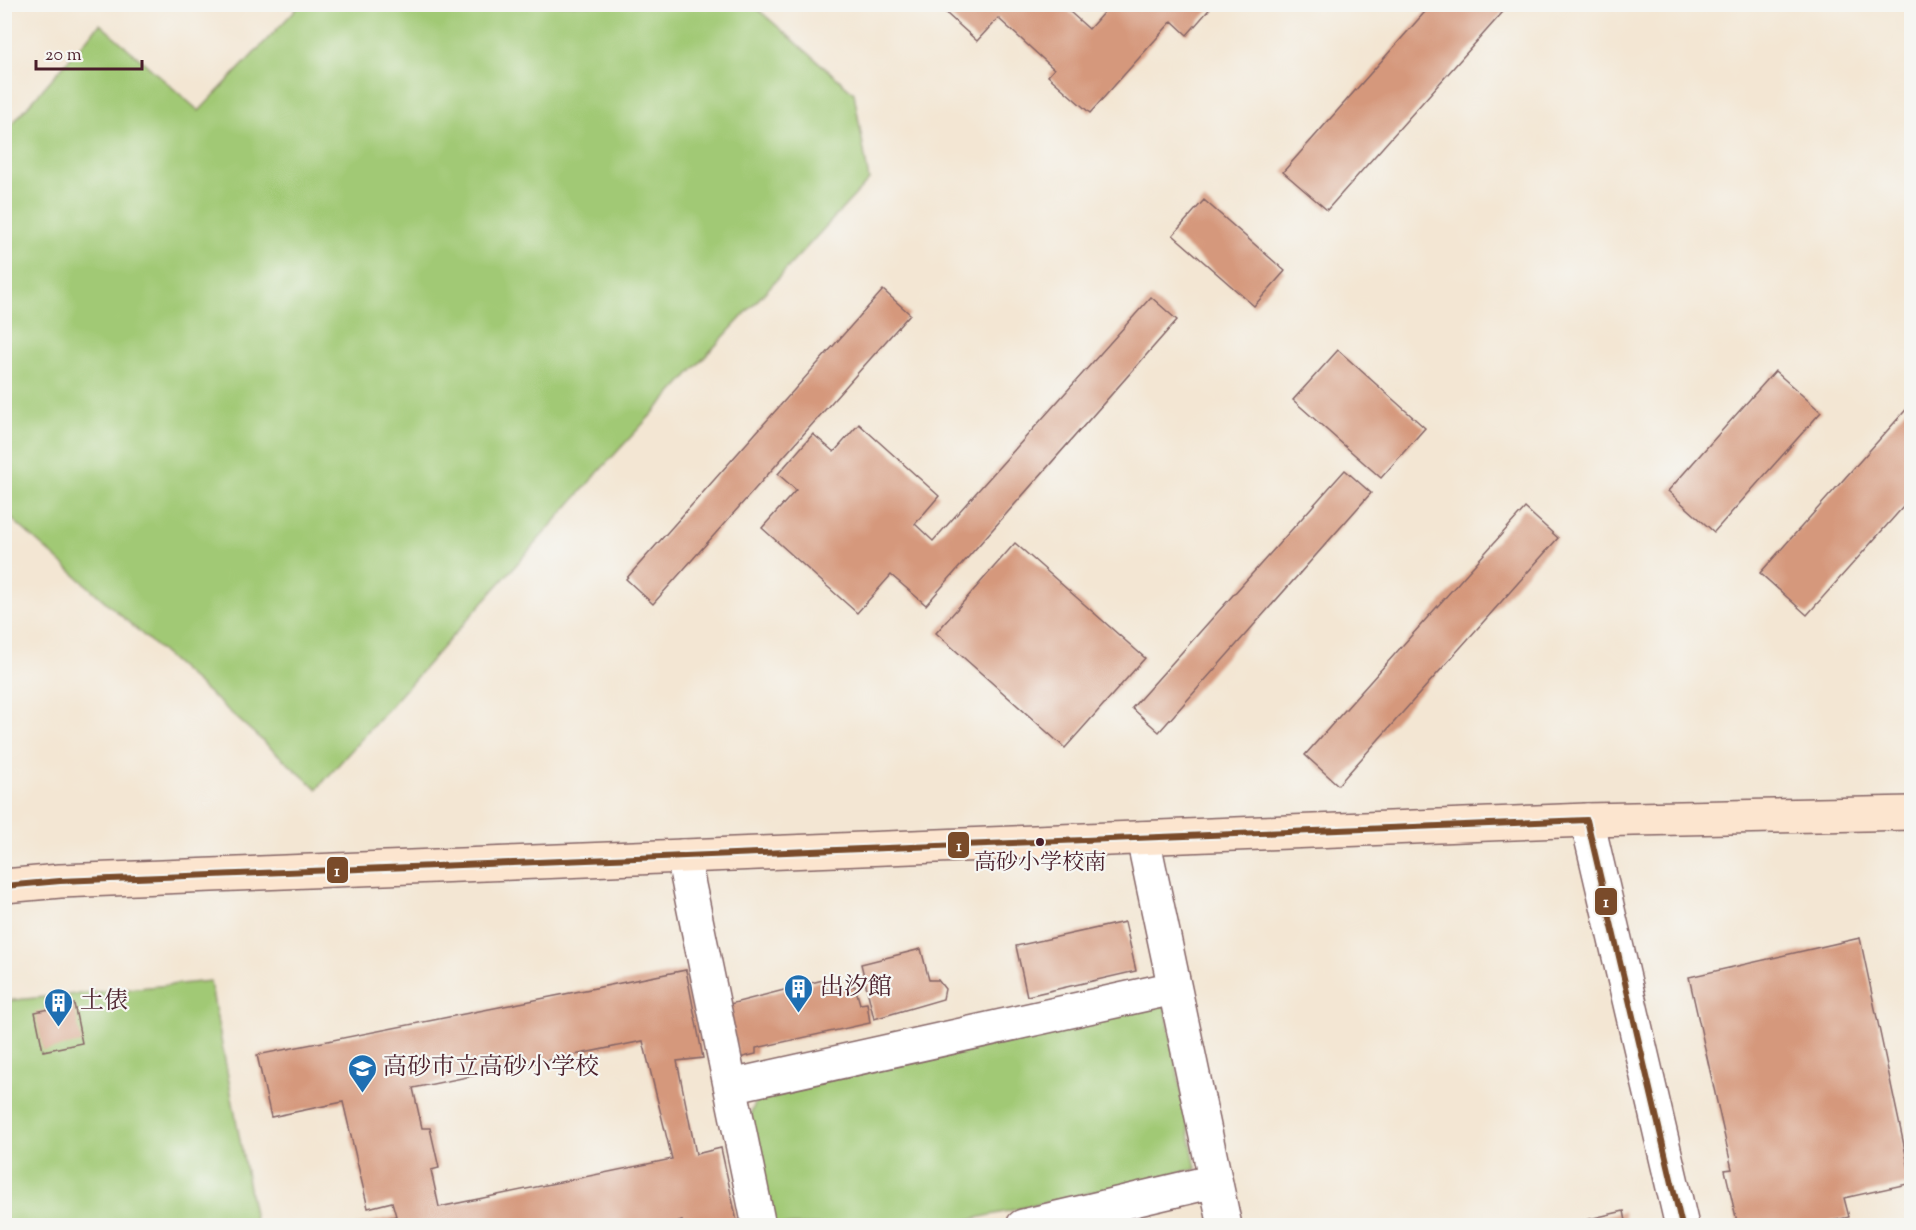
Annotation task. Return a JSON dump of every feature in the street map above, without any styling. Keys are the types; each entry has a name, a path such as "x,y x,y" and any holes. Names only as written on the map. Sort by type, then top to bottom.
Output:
{"street":[{"path":"4,886 60,881 1587,820 1911,813"},
{"path":"1587,820 1682,1226"},
{"path":"1143,838 1225,1226"},
{"path":"683,856 759,1226"},
{"path":"730,1086 1174,988"},
{"path":"1023,1226 1215,1180"}],"green space":[{"path":"300,5 753,5 854,93 869,180 602,468 317,789 4,512 5,132 100,24 199,111"},
{"path":"210,981 256,1225 5,1226 5,1001"},
{"path":"1165,1005 1196,1169 946,1225 770,1225 749,1118 759,1094"}],"building":[{"path":"936,4 1061,4 1089,29 1111,4 1214,4 1187,35 1172,21 1090,113 1048,76 1054,69 998,18 977,41"},
{"path":"1432,4 1510,4 1327,210 1283,172"},
{"path":"1204,200 1285,271 1254,306 1173,235"},
{"path":"883,290 910,314 653,604 626,579"},
{"path":"1151,297 1177,320 926,605 891,575 857,613 762,528 796,490 778,474 813,434 834,452 859,424 939,496 915,524 933,541"},
{"path":"1338,350 1425,428 1381,478 1293,400"},
{"path":"1775,371 1821,412 1714,532 1668,491"},
{"path":"1912,403 1912,497 1807,615 1760,573"},
{"path":"1345,470 1371,493 1159,732 1132,708"},
{"path":"1525,508 1558,538 1338,785 1305,755"},
{"path":"1015,543 1145,658 1065,748 936,633"},
{"path":"1125,922 1136,971 1027,996 1016,946"},
{"path":"1860,938 1912,1183 1844,1198 1849,1217 1812,1226 1738,1226 1725,1170 1732,1169 1689,977"},
{"path":"921,949 929,980 938,980 945,989 943,999 874,1019 861,964"},
{"path":"686,970 703,1058 677,1061 696,1154 721,1148 738,1226 683,1226 682,1221 662,1226 355,1226 396,1216 392,1202 368,1208 343,1102 271,1117 257,1055","holes":["643,1041 672,1159 439,1207 431,1170 439,1168 430,1128 422,1128 413,1088"]},
{"name":"出汐館","path":"823,980 826,990 855,986 860,1004 867,1003 870,1023 756,1048 756,1054 739,1058 726,1005"},
{"name":"土俵","path":"74,1004 82,1043 43,1051 35,1012"},
{"path":"1624,1211 1627,1226 1563,1226 1563,1225"}],"transit line":[{"name":"1","path":"4,886 60,881 1587,820 1682,1226"}],"place":[{"name":"高砂小学校南","path":"1040,842"},
{"name":"出汐館","path":"799,1014"},
{"name":"土俵","path":"59,1028"},
{"name":"高砂市立高砂小学校","path":"362,1094"}]}
